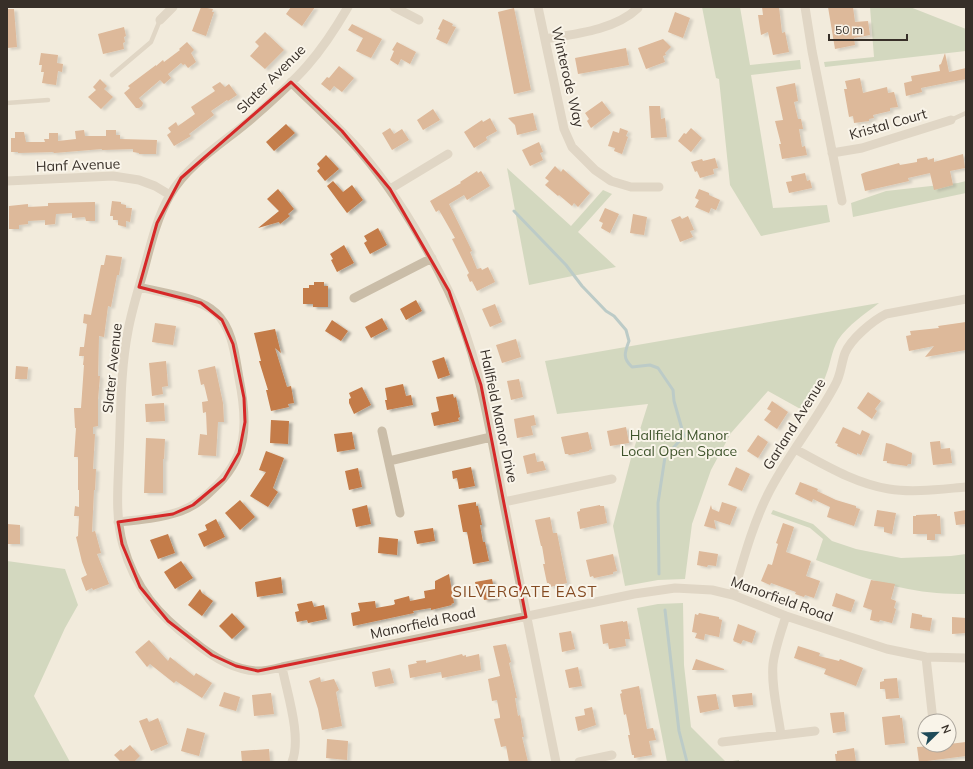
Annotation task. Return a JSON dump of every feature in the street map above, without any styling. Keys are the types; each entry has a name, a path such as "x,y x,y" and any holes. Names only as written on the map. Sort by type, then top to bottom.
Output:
{"street":[{"path":"160,20 173,7"},
{"name":"Slater Avenue","path":"282,667 258,671 245,670 212,655 168,622 147,598 140,587 122,544 118,522 118,485 123,374 128,331 139,287 157,223 170,195 181,178 196,163 255,116 308,65 338,24 348,7"},
{"path":"394,7 420,20"},
{"name":"Winterode Way","path":"538,7 564,129 572,147 595,170 611,181 620,185 631,187 659,187"},
{"path":"805,7 812,52 842,201"},
{"path":"545,39 570,35 610,25 628,16 638,8"},
{"name":"Hallfield Manor Drive","path":"291,82 342,131 390,189 432,258 449,291 470,347 481,385 556,762"},
{"name":"Kristal Court","path":"832,153 862,148 951,120"},
{"path":"390,189 448,154"},
{"name":"Hanf Avenue","path":"7,181 112,176 139,180 155,186 170,195"},
{"path":"354,298 432,258"},
{"path":"118,522 173,514 186,509 208,494 224,479 235,461 241,446 245,422 244,398 233,344 222,320 201,303 139,287"},
{"name":"Garland Avenue","path":"733,595 760,510 775,481 836,385 845,353 850,345 878,318 886,314 966,299"},
{"path":"382,431 400,513"},
{"path":"389,461 492,437"},
{"path":"795,449 836,472 863,482 889,489 933,490 966,487"},
{"path":"504,502 612,479"},
{"name":"Manorfield Road","path":"282,667 656,590 675,588 695,588 733,595 786,616 887,649 926,657 966,658"},
{"path":"781,735 773,676 773,664 776,648 786,616"},
{"path":"926,657 932,713"},
{"path":"282,667 296,741 295,755 292,762"},
{"path":"722,742 815,731"},
{"path":"579,762 612,755"}],"lane":[{"path":"112,75 151,42 160,20"},
{"path":"7,103 48,100"},
{"path":"951,120 966,113"}],"highlighted area":[{"path":"291,82 342,131 390,189 449,291 481,385 526,617 258,671 236,666 212,655 168,621 140,587 122,544 118,522 173,514 193,505 224,479 239,453 245,422 244,398 233,344 222,320 201,303 139,287 157,223 181,178"}],"green space":[{"path":"702,7 740,7 750,65 800,60 801,69 751,75 773,208 827,205 830,222 761,236 730,185 719,79 716,78"},
{"path":"870,7 910,7 966,29 966,51 825,67 824,62 874,57"},
{"path":"507,168 571,226 603,190 612,194 578,232 616,267 529,285"},
{"path":"966,181 966,193 853,217 851,203 886,191"},
{"name":"Hallfield Manor Local Open Space","path":"879,303 852,325 838,340 824,380 804,411 768,391 731,433 711,470 692,524 685,579 658,580 625,586 613,526 631,458 648,404 557,414 545,361"},
{"path":"773,510 813,524 832,541 856,549 901,558 966,554 966,594 929,592 896,586 861,576 816,560 823,539 810,528 771,514"},
{"path":"7,561 65,569 78,605 65,628 34,696 70,762 7,762"},
{"path":"683,603 684,665 691,727 726,762 667,762 637,608 658,604"},
{"path":"739,760 739,762 726,762"}],"building":[{"path":"201,7 213,9 212,12 214,12 206,36 192,31"},
{"path":"291,7 315,7 302,26 286,14"},
{"path":"762,7 779,7 782,33 785,32 789,52 773,55 768,32 761,35 758,15 763,15"},
{"path":"828,7 853,7 855,22 868,21 870,35 854,38 855,45 835,49"},
{"path":"514,8 531,90 514,94 498,12"},
{"path":"7,9 14,9 17,47 7,48"},
{"path":"675,12 690,18 683,38 668,32"},
{"path":"443,19 453,24 452,26 456,27 447,44 436,39 440,30 438,29"},
{"path":"352,24 382,39 371,58 356,51 363,38 348,30"},
{"path":"124,27 126,36 124,37 125,42 123,43 124,49 103,54 98,34"},
{"path":"265,32 284,50 265,69 250,56 259,46 255,42"},
{"path":"663,39 671,47 665,53 666,55 663,56 665,62 646,69 638,48"},
{"path":"187,42 194,50 191,53 196,62 188,68 185,64 183,65 181,63 168,74 171,78 164,84 160,80 139,98 143,103 142,106 136,108 124,93 130,88 128,86 163,60 164,62 180,50 179,49"},
{"path":"397,42 416,52 410,64 401,59 398,65 390,60 394,51 392,50"},
{"path":"626,48 629,65 578,74 575,58"},
{"path":"41,53 58,55 57,63 63,64 62,72 58,71 56,85 42,83 44,72 41,72 42,65 39,65"},
{"path":"945,53 949,72 966,68 966,79 921,88 922,92 906,96 904,83 912,81 911,76 940,71 939,65 941,64"},
{"path":"339,66 354,78 342,92 334,86 330,91 321,84 327,77 329,78"},
{"path":"860,78 863,93 887,87 888,93 894,92 898,107 890,108 890,111 873,115 874,118 869,119 869,121 854,123 853,116 849,117 844,89 847,89 845,81"},
{"path":"100,79 107,86 104,89 113,97 101,109 88,97 96,90 93,87"},
{"path":"220,82 225,87 229,84 237,95 211,111 214,115 189,134 191,136 174,146 167,135 171,132 168,128 176,122 178,126 195,114 191,107 215,91 212,87"},
{"path":"795,83 798,101 794,102 798,119 801,119 803,129 799,129 802,147 805,146 807,155 782,159 779,144 781,144 775,121 783,120 776,87"},
{"path":"602,101 611,113 591,128 587,121 589,119 585,113"},
{"path":"649,106 660,106 661,119 665,118 667,137 651,138"},
{"path":"433,109 440,120 423,130 417,120"},
{"path":"533,113 537,130 517,135 515,125 508,118"},
{"path":"490,118 497,131 486,137 487,140 474,148 464,132 482,120 483,122"},
{"path":"286,124 295,133 274,151 266,142"},
{"path":"390,128 394,134 402,129 409,140 392,150 382,133"},
{"path":"620,128 628,131 626,136 628,137 622,154 614,151 615,148 608,146 613,131 619,133"},
{"path":"691,128 702,138 691,152 678,141 684,133 686,134"},
{"path":"84,130 85,136 106,136 106,130 116,130 116,135 120,135 120,139 157,140 156,154 139,154 133,152 133,149 102,149 54,153 11,152 11,138 15,138 15,132 24,132 26,142 45,142 44,139 49,139 49,133 58,133 58,141 76,139 75,131"},
{"path":"539,142 543,152 540,153 543,160 530,166 522,150"},
{"path":"963,154 965,168 950,171 953,185 934,190 930,173 908,178 909,181 865,191 861,174 866,172 899,163 900,165 917,162 917,159 927,157 928,160 934,158 934,162"},
{"path":"326,155 339,169 325,181 317,171 320,168 317,164"},
{"path":"715,158 718,168 713,169 714,174 700,178 697,171 695,172 691,162"},
{"path":"555,166 561,172 563,169 590,193 578,207 574,203 572,206 545,185 549,181 545,178"},
{"path":"477,171 478,173 481,171 490,186 467,200 464,195 449,204 472,251 470,252 477,269 481,268 482,270 488,267 495,282 477,291 472,281 470,282 467,275 469,273 452,239 455,238 439,210 436,212 430,201 461,183 460,182"},
{"path":"805,173 807,181 810,180 812,188 789,193 786,182 792,181 791,176"},
{"path":"333,181 343,192 352,185 363,200 347,213 327,186"},
{"path":"278,189 294,209 288,214 290,216 280,224 279,222 258,228 279,211 267,199"},
{"path":"699,189 720,200 716,210 711,208 709,213 695,207 699,200 695,198"},
{"path":"112,201 121,202 121,204 126,205 126,208 132,208 130,222 126,221 126,227 118,225 118,220 113,220 113,216 110,216"},
{"path":"95,202 95,221 86,221 85,217 72,218 72,213 56,214 55,224 45,225 45,220 28,221 28,224 19,225 19,229 9,229 9,206 28,204 28,207 48,206 48,203"},
{"path":"605,208 619,214 610,233 601,228 603,223 599,221"},
{"path":"633,214 647,217 644,235 630,233"},
{"path":"680,216 682,219 688,216 694,230 690,231 693,237 680,242 671,220"},
{"path":"378,228 387,245 370,254 364,243 367,241 364,236"},
{"path":"344,245 354,263 337,272 331,260 333,259 330,254"},
{"path":"106,255 122,257 111,307 108,306 104,337 99,336 98,376 100,376 98,426 93,427 93,434 95,434 93,469 96,469 92,532 95,531 101,553 97,554 109,584 86,591 81,578 87,575 76,537 78,536 79,516 74,516 75,506 79,507 79,490 78,457 74,457 76,428 74,408 81,408 84,356 79,356 80,347 84,347 87,324 83,323 84,314 91,315 101,265 104,265"},
{"path":"314,282 324,282 324,286 328,286 328,307 313,307 313,304 303,304 303,288 309,288 309,285 314,285"},
{"path":"416,300 422,311 406,320 400,309"},
{"path":"495,304 502,322 490,327 482,309"},
{"path":"382,318 388,329 371,338 365,327"},
{"path":"332,320 348,331 341,341 325,331"},
{"path":"966,322 966,350 925,357 934,346 909,351 906,336 911,335 910,331 939,328 938,326"},
{"path":"155,323 176,326 173,345 152,342"},
{"path":"275,329 281,353 275,348 287,387 291,386 294,403 288,404 289,407 271,411 266,390 268,390 259,361 261,361 254,333"},
{"path":"516,339 521,357 502,363 496,345"},
{"path":"444,357 450,375 438,379 432,361"},
{"path":"166,361 168,386 162,387 163,394 152,396 149,363"},
{"path":"16,366 28,367 27,379 15,379"},
{"path":"215,366 223,403 224,422 218,422 216,456 198,455 200,434 207,435 206,412 203,413 202,402 208,401 204,384 201,385 198,370"},
{"path":"519,379 523,397 511,400 507,381"},
{"path":"403,384 406,396 411,395 413,405 387,410 385,388"},
{"path":"362,387 371,405 354,414 349,403 349,399 351,398 349,393"},
{"path":"868,392 881,401 875,409 877,411 872,419 857,408"},
{"path":"453,394 454,398 456,397 460,417 458,418 459,421 434,426 431,413 439,411 436,397"},
{"path":"772,401 788,412 777,429 764,420 771,411 767,409"},
{"path":"164,403 165,421 146,422 145,404"},
{"path":"534,415 536,425 531,426 533,435 517,438 514,419"},
{"path":"271,420 289,421 288,444 270,443"},
{"path":"626,427 629,443 610,446 607,431"},
{"path":"843,427 860,435 862,430 870,434 861,455 857,453 857,455 837,446 838,444 835,443"},
{"path":"352,432 355,449 337,452 334,434"},
{"path":"588,432 592,449 569,455 565,454 561,437"},
{"path":"758,435 768,442 758,458 747,451"},
{"path":"146,438 165,439 163,459 163,493 144,493"},
{"path":"940,441 941,449 950,448 952,463 933,465 930,442"},
{"path":"886,443 912,453 911,464 908,464 907,466 883,461"},
{"path":"266,451 284,458 273,488 278,492 268,507 250,496 266,472 259,470"},
{"path":"535,453 537,462 543,461 546,470 527,474 523,456"},
{"path":"471,467 475,486 459,489 457,478 453,479 452,471"},
{"path":"736,467 750,474 742,491 728,485"},
{"path":"358,468 362,487 349,490 345,471"},
{"path":"800,482 818,489 817,491 836,500 856,506 856,508 860,509 854,526 827,517 830,507 813,499 812,502 795,494"},
{"path":"240,500 255,517 240,530 225,513"},
{"path":"476,502 482,525 480,525 483,542 485,542 489,561 473,564 467,532 463,532 458,505"},
{"path":"722,502 737,507 730,525 714,520 716,529 704,526 711,505 712,509 719,512"},
{"path":"367,505 371,524 356,527 352,509"},
{"path":"600,505 604,506 607,523 580,529 577,512 580,511 580,509"},
{"path":"877,510 896,513 892,534 884,532 884,527 874,526"},
{"path":"966,510 966,524 956,525 954,512"},
{"path":"937,514 937,516 940,516 941,534 935,534 935,540 927,540 927,534 913,534 913,516"},
{"path":"550,517 553,533 557,533 567,583 550,587 549,583 547,583 543,564 545,564 542,546 535,520"},
{"path":"216,519 225,537 204,547 198,534 207,530 205,525"},
{"path":"783,523 794,527 786,552 811,561 806,576 820,581 814,598 805,595 804,597 795,594 796,592 761,581 768,564 772,565 778,544 776,543"},
{"path":"7,524 20,525 20,544 7,544"},
{"path":"433,528 435,541 417,544 414,531"},
{"path":"168,534 175,553 158,559 150,540"},
{"path":"379,537 398,539 397,555 378,553"},
{"path":"699,551 718,554 716,566 708,565 707,567 697,565"},
{"path":"613,554 617,571 613,572 613,574 594,578 593,576 590,577 586,560"},
{"path":"181,561 193,578 175,589 164,572"},
{"path":"449,574 454,603 451,604 452,605 431,610 431,608 413,611 414,613 353,626 351,613 360,611 358,603 375,601 376,608 393,605 395,604 394,600 409,596 410,601 425,598 424,591 435,589 435,581"},
{"path":"281,577 283,593 257,597 255,582"},
{"path":"492,579 496,598 484,600 482,590 477,591 475,582"},
{"path":"871,580 895,584 891,599 896,601 894,608 896,609 892,623 880,620 879,622 870,620 872,610 863,607"},
{"path":"200,589 202,593 213,601 202,616 188,605"},
{"path":"836,593 855,600 851,612 832,606"},
{"path":"312,601 314,607 324,605 327,619 308,623 307,620 297,622 295,612 299,611 297,604"},
{"path":"232,613 245,627 232,639 219,626"},
{"path":"699,613 719,617 719,619 722,620 719,637 705,634 704,640 695,638 697,633 692,632 695,614 698,615"},
{"path":"912,613 922,615 922,617 932,618 930,631 910,628"},
{"path":"952,617 966,618 966,633 952,634"},
{"path":"627,621 630,639 625,639 626,646 609,649 608,643 603,644 600,625"},
{"path":"738,624 756,631 752,643 743,640 741,644 733,641"},
{"path":"571,631 575,649 562,652 559,633"},
{"path":"149,640 168,661 170,657 194,676 196,673 212,683 202,698 176,681 174,683 150,664 147,667 135,652"},
{"path":"506,644 511,662 509,663 517,698 515,698 518,716 520,715 524,737 522,737 528,762 509,762 506,746 501,747 494,719 500,718 500,716 497,700 492,701 488,679 500,676 493,646"},
{"path":"798,646 820,653 819,656 839,661 840,659 863,668 856,686 824,674 826,669 794,658"},
{"path":"462,654 463,656 466,655 466,657 479,654 481,670 442,678 441,672 410,678 408,665 417,663 416,661 426,660 426,663"},
{"path":"696,659 724,669 724,670 692,670"},
{"path":"578,667 582,686 569,688 565,670"},
{"path":"390,668 394,683 375,687 372,672"},
{"path":"320,677 321,682 334,679 339,690 336,692 342,726 322,730 318,709 309,681"},
{"path":"897,678 899,698 886,699 885,689 880,689 880,682 884,681 884,679"},
{"path":"639,686 647,729 653,728 656,740 649,741 652,755 634,758 628,735 630,735 626,714 624,715 620,694 622,693 621,690"},
{"path":"224,692 240,697 236,711 219,706"},
{"path":"271,693 274,714 254,716 252,695"},
{"path":"752,693 753,705 734,707 732,695"},
{"path":"716,694 719,709 700,713 697,696"},
{"path":"592,707 596,725 578,731 575,717 585,715 584,709"},
{"path":"844,712 846,731 833,733 830,713"},
{"path":"900,715 900,718 902,718 905,743 885,745 882,717"},
{"path":"147,718 149,722 158,718 168,744 151,751 139,721"},
{"path":"187,728 205,733 199,756 181,751"},
{"path":"327,739 348,741 347,760 326,758"},
{"path":"966,742 966,756 919,762 918,753 957,753 957,743"},
{"path":"130,745 140,756 134,762 121,762 114,755 121,749 123,751"},
{"path":"854,748 856,762 836,762 835,754 837,754 837,751"},
{"path":"269,749 270,762 242,762 241,751"}],"waterway":[{"path":"514,211 566,265 582,286 606,311 614,316 626,330 629,341 625,355 629,364 632,367 650,365 658,368 673,390 674,401 684,436 665,457 658,503 659,574"},
{"path":"665,610 679,731 687,762"}],"district":[{"name":"SILVERGATE EAST","path":"525,592"}]}
